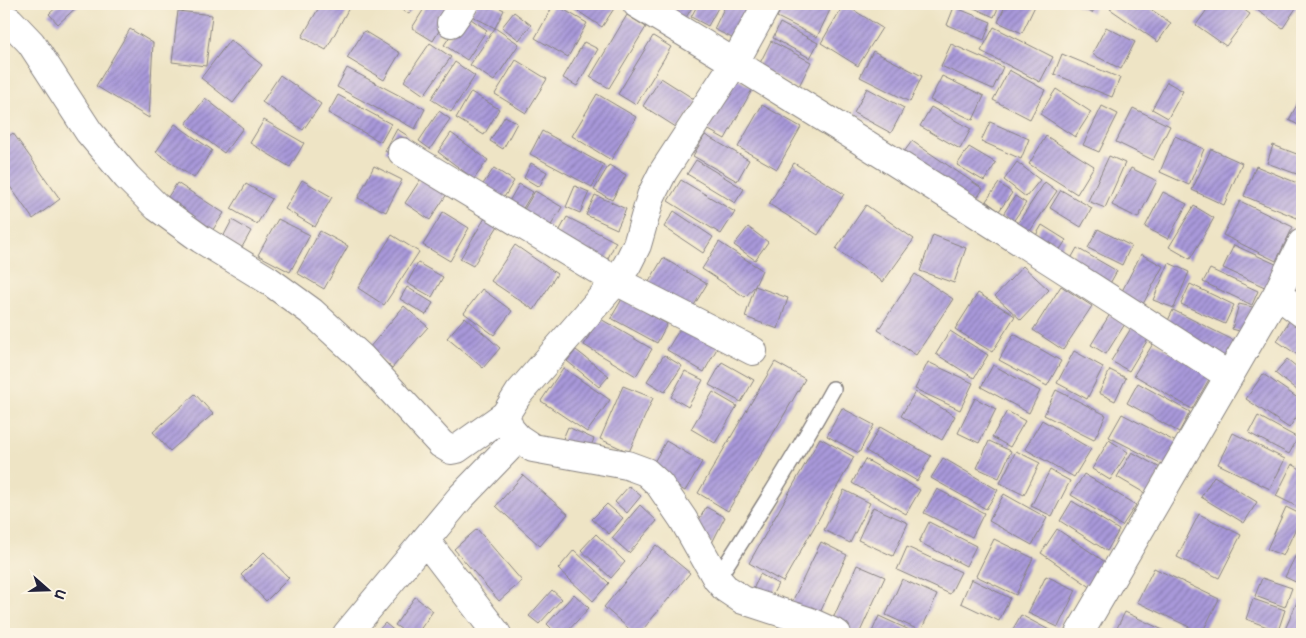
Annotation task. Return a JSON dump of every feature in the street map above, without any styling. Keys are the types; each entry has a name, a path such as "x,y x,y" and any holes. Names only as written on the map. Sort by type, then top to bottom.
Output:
{"street":[{"path":"637,4 735,62 1229,376"},
{"path":"347,634 461,497 511,426 519,393 616,281 627,265 637,245 651,196 663,172 735,62 767,4"},
{"path":"4,18 31,43 89,132 126,177 157,206 201,239 268,280 312,312 361,357 441,444 451,450 457,449 511,426"},
{"path":"402,152 616,281 753,351"},
{"path":"1079,634 1277,294 1302,243"},
{"path":"1277,294 1302,313"},
{"path":"511,426 533,448 627,465 646,472 654,478 664,491 683,519 717,579 725,588 742,600 808,621 837,634"},
{"path":"425,540 498,634"}],"lane":[{"path":"717,579 768,502 833,388"}],"building":[{"path":"60,4 79,5 58,24 49,14"},
{"path":"321,4 351,4 326,50 302,37"},
{"path":"392,4 415,4 409,14"},
{"path":"427,4 443,4 452,9 433,41 412,28"},
{"path":"476,4 492,4 504,10 495,28 470,15"},
{"path":"554,4 587,23 568,57 535,38"},
{"path":"567,4 617,4 602,27"},
{"path":"676,4 694,4 684,21 670,14"},
{"path":"698,4 720,4 708,26 691,17"},
{"path":"726,4 737,4 751,11 736,40 714,29"},
{"path":"783,4 818,4 830,10 817,37 777,17"},
{"path":"844,4 882,28 858,66 821,43"},
{"path":"965,4 1000,4 994,17"},
{"path":"1006,4 1036,4 1022,33 998,22"},
{"path":"1075,4 1097,4 1092,13"},
{"path":"1114,4 1143,4 1171,23 1158,42 1110,9"},
{"path":"1211,4 1236,4 1250,14 1226,46 1196,25"},
{"path":"1248,4 1297,4 1298,5 1283,28"},
{"path":"954,7 991,22 984,40 947,25"},
{"path":"178,11 212,15 206,66 172,62"},
{"path":"514,12 531,25 519,40 502,27"},
{"path":"465,15 487,30 467,60 444,45"},
{"path":"627,15 646,27 609,88 590,77"},
{"path":"780,23 818,43 810,58 773,38"},
{"path":"994,27 1053,57 1040,82 981,51"},
{"path":"1106,27 1135,42 1121,69 1092,54"},
{"path":"495,28 519,44 494,81 470,65"},
{"path":"130,29 153,43 149,118 96,86"},
{"path":"364,31 400,53 384,80 347,58"},
{"path":"653,36 671,47 636,105 618,94"},
{"path":"230,40 262,65 233,103 201,78"},
{"path":"771,41 811,62 798,88 758,67"},
{"path":"584,42 598,49 577,86 563,78"},
{"path":"430,43 451,57 424,95 404,81"},
{"path":"951,44 1003,67 993,89 941,66"},
{"path":"873,51 922,76 910,102 860,77"},
{"path":"1062,54 1120,78 1112,97 1054,74"},
{"path":"516,60 547,79 526,113 495,94"},
{"path":"455,62 475,76 451,112 431,99"},
{"path":"347,68 425,109 415,129 337,87"},
{"path":"1009,70 1045,90 1030,119 993,100"},
{"path":"280,75 321,104 303,130 262,102"},
{"path":"942,76 984,96 973,120 930,100"},
{"path":"661,78 697,101 679,129 643,106"},
{"path":"735,78 753,88 725,139 707,129"},
{"path":"1167,82 1183,91 1168,118 1152,109"},
{"path":"867,88 904,108 891,133 854,113"},
{"path":"1056,89 1091,112 1075,137 1040,114"},
{"path":"471,92 499,109 484,135 456,118"},
{"path":"597,94 636,117 611,160 572,136"},
{"path":"338,95 391,124 381,142 328,113"},
{"path":"1302,95 1302,127 1289,120"},
{"path":"205,98 243,128 224,153 186,124"},
{"path":"762,105 801,127 777,169 738,147"},
{"path":"1102,106 1118,114 1099,152 1083,145"},
{"path":"931,107 971,129 960,149 920,126"},
{"path":"1133,108 1170,126 1153,160 1116,142"},
{"path":"439,111 450,119 430,149 419,141"},
{"path":"505,116 517,123 503,149 490,141"},
{"path":"264,120 304,143 290,167 250,143"},
{"path":"990,122 1029,139 1021,159 981,141"},
{"path":"175,124 212,150 194,178 156,152"},
{"path":"397,129 408,136 395,157 385,151"},
{"path":"542,131 604,165 592,187 530,154"},
{"path":"13,133 60,199 33,219 4,178 4,140"},
{"path":"451,133 488,160 474,179 438,152"},
{"path":"705,135 749,160 737,181 693,156"},
{"path":"1046,136 1094,166 1077,194 1029,164"},
{"path":"1175,136 1204,149 1189,185 1160,172"},
{"path":"912,141 983,189 973,204 901,156"},
{"path":"1273,145 1302,156 1302,176 1267,163"},
{"path":"969,147 996,163 984,181 957,165"},
{"path":"1211,149 1242,163 1224,205 1192,190"},
{"path":"1109,156 1125,163 1105,208 1088,201"},
{"path":"696,160 744,189 735,203 687,174"},
{"path":"1017,162 1040,180 1026,197 1004,180"},
{"path":"531,163 547,172 539,187 524,178"},
{"path":"794,163 844,194 818,235 769,204"},
{"path":"609,165 626,175 612,200 594,190"},
{"path":"374,166 402,180 386,212 358,198"},
{"path":"1256,166 1302,185 1302,220 1244,196"},
{"path":"494,168 514,181 500,204 479,190"},
{"path":"1131,168 1157,181 1138,218 1112,205"},
{"path":"422,177 447,194 430,220 405,203"},
{"path":"302,180 332,197 315,227 285,209"},
{"path":"681,180 735,212 721,234 668,201"},
{"path":"1045,182 1057,191 1028,234 1016,226"},
{"path":"177,183 224,213 212,231 166,200"},
{"path":"999,183 1012,193 999,211 986,201"},
{"path":"246,184 272,199 257,224 231,209"},
{"path":"519,184 533,192 517,218 504,210"},
{"path":"575,186 589,192 580,213 566,207"},
{"path":"1061,190 1092,208 1081,227 1050,208"},
{"path":"535,191 562,207 547,232 520,216"},
{"path":"1163,192 1187,204 1168,239 1145,227"},
{"path":"595,195 626,209 617,229 586,215"},
{"path":"1015,196 1026,203 1012,223 1002,216"},
{"path":"1240,201 1293,227 1276,261 1223,235"},
{"path":"866,205 914,239 883,282 836,249"},
{"path":"1194,206 1214,218 1190,259 1169,247"},
{"path":"674,211 713,237 703,253 664,227"},
{"path":"443,212 469,228 450,261 423,245"},
{"path":"488,213 501,221 473,266 460,259"},
{"path":"567,217 616,242 605,264 555,239"},
{"path":"278,219 310,235 290,272 258,255"},
{"path":"232,220 251,231 241,249 222,239"},
{"path":"1042,225 1066,240 1054,259 1031,244"},
{"path":"748,227 768,242 755,260 734,245"},
{"path":"1098,229 1131,246 1122,265 1088,248"},
{"path":"320,231 348,246 324,289 297,273"},
{"path":"392,235 419,252 384,305 358,288"},
{"path":"933,235 966,248 954,283 920,271"},
{"path":"719,242 762,270 755,286 745,297 702,269"},
{"path":"515,245 557,274 534,310 491,281"},
{"path":"1234,245 1280,266 1269,289 1223,268"},
{"path":"1077,248 1117,271 1108,287 1068,264"},
{"path":"1141,254 1163,266 1142,306 1120,295"},
{"path":"663,258 707,284 690,312 647,285"},
{"path":"418,263 443,277 432,297 407,283"},
{"path":"1169,263 1189,272 1174,308 1153,300"},
{"path":"1023,266 1049,290 1021,320 995,296"},
{"path":"1210,269 1258,291 1252,305 1203,282"},
{"path":"915,274 953,299 916,355 878,330"},
{"path":"1190,284 1234,305 1225,324 1181,304"},
{"path":"755,286 788,298 778,329 745,317"},
{"path":"1061,286 1092,306 1063,350 1033,330"},
{"path":"407,287 433,303 426,315 400,299"},
{"path":"482,289 512,311 494,335 464,313"},
{"path":"978,293 1015,316 992,352 955,329"},
{"path":"622,299 667,324 657,343 611,318"},
{"path":"1239,304 1257,308 1250,334 1232,329"},
{"path":"404,306 428,327 392,368 369,348"},
{"path":"1173,310 1239,343 1229,363 1163,331"},
{"path":"1110,314 1125,324 1106,354 1091,345"},
{"path":"465,317 500,348 483,368 447,338"},
{"path":"599,318 652,349 636,376 584,345"},
{"path":"1289,321 1302,329 1302,358 1277,341"},
{"path":"684,322 720,343 704,372 667,350"},
{"path":"1133,325 1150,336 1129,371 1111,361"},
{"path":"950,331 988,355 974,378 936,354"},
{"path":"1014,334 1061,361 1047,386 999,360"},
{"path":"1154,342 1211,376 1192,409 1134,375"},
{"path":"576,350 609,376 599,387 567,361"},
{"path":"1074,351 1103,367 1087,399 1057,383"},
{"path":"664,355 682,366 665,392 647,381"},
{"path":"1287,359 1302,371 1302,394 1275,373"},
{"path":"722,362 754,380 741,402 709,385"},
{"path":"775,362 805,379 728,511 698,493"},
{"path":"928,362 973,383 960,410 915,389"},
{"path":"993,365 1040,391 1029,413 981,387"},
{"path":"563,368 610,400 587,432 541,401"},
{"path":"1110,370 1126,378 1115,401 1099,393"},
{"path":"685,371 703,380 688,407 671,397"},
{"path":"1263,374 1302,401 1302,409 1289,428 1246,399"},
{"path":"1138,383 1190,412 1179,432 1127,403"},
{"path":"623,386 653,398 629,452 600,439"},
{"path":"1056,390 1106,415 1094,440 1044,415"},
{"path":"713,392 737,406 715,443 691,429"},
{"path":"915,392 955,416 942,440 901,416"},
{"path":"195,394 213,414 170,451 153,432"},
{"path":"975,398 996,409 979,443 958,433"},
{"path":"842,408 874,425 859,453 827,436"},
{"path":"1007,411 1025,421 1010,447 992,437"},
{"path":"1122,414 1178,443 1166,466 1109,437"},
{"path":"1258,416 1298,438 1289,454 1249,433"},
{"path":"1042,420 1091,449 1074,477 1025,449"},
{"path":"568,427 594,439 588,452 562,441"},
{"path":"880,427 931,456 917,481 866,451"},
{"path":"1233,433 1285,459 1270,489 1218,464"},
{"path":"820,438 854,457 783,582 749,563"},
{"path":"1109,440 1128,452 1110,480 1092,469"},
{"path":"666,441 702,462 685,491 649,471"},
{"path":"989,441 1011,451 999,478 977,468"},
{"path":"1016,451 1040,463 1024,495 1000,483"},
{"path":"1132,452 1162,469 1148,495 1117,477"},
{"path":"943,458 998,490 986,509 931,478"},
{"path":"865,459 920,490 906,514 852,483"},
{"path":"1292,464 1302,470 1302,509 1276,496"},
{"path":"1050,470 1070,481 1052,516 1031,506"},
{"path":"1084,474 1136,505 1122,526 1071,495"},
{"path":"523,475 568,514 540,546 496,506"},
{"path":"1214,476 1257,502 1244,523 1201,497"},
{"path":"629,486 641,496 627,513 615,502"},
{"path":"937,489 984,513 972,537 924,513"},
{"path":"844,490 870,503 850,543 824,530"},
{"path":"1004,494 1047,518 1032,545 989,521"},
{"path":"1072,501 1119,530 1107,551 1060,521"},
{"path":"607,504 623,518 609,534 592,519"},
{"path":"640,505 657,521 629,553 612,538"},
{"path":"706,507 725,517 712,543 692,533"},
{"path":"873,507 908,523 893,556 858,540"},
{"path":"1286,507 1302,515 1283,556 1267,549"},
{"path":"1199,514 1241,535 1219,578 1177,557"},
{"path":"929,522 976,546 966,566 919,542"},
{"path":"477,529 522,581 499,601 454,549"},
{"path":"1057,529 1111,566 1095,590 1041,553"},
{"path":"596,534 625,562 611,578 581,550"},
{"path":"994,539 1033,558 1016,595 976,576"},
{"path":"821,542 847,555 818,617 791,604"},
{"path":"656,545 690,573 639,634 635,634 604,607"},
{"path":"907,547 961,572 950,594 897,570"},
{"path":"574,550 609,583 593,601 558,569"},
{"path":"264,552 289,578 266,601 241,575"},
{"path":"1297,553 1302,555 1302,585 1285,577"},
{"path":"857,565 885,577 859,634 831,623"},
{"path":"1154,568 1219,599 1202,633 1137,602"},
{"path":"760,574 778,584 767,605 750,596"},
{"path":"1046,576 1076,590 1058,627 1028,613"},
{"path":"1262,578 1292,588 1285,607 1255,596"},
{"path":"902,579 937,595 921,631 886,615"},
{"path":"971,579 1010,598 999,621 961,603"},
{"path":"552,590 562,599 539,624 529,616"},
{"path":"574,594 589,608 565,634 557,634 547,624"},
{"path":"415,597 433,611 417,634 408,634 395,625"},
{"path":"1253,599 1285,610 1278,631 1246,619"},
{"path":"1298,600 1302,602 1302,634 1283,634"},
{"path":"1125,612 1165,631 1163,634 1114,634"},
{"path":"1021,615 1053,632 1052,634 1010,634"},
{"path":"879,616 918,634 871,634"},
{"path":"385,623 398,634 375,634"}]}
